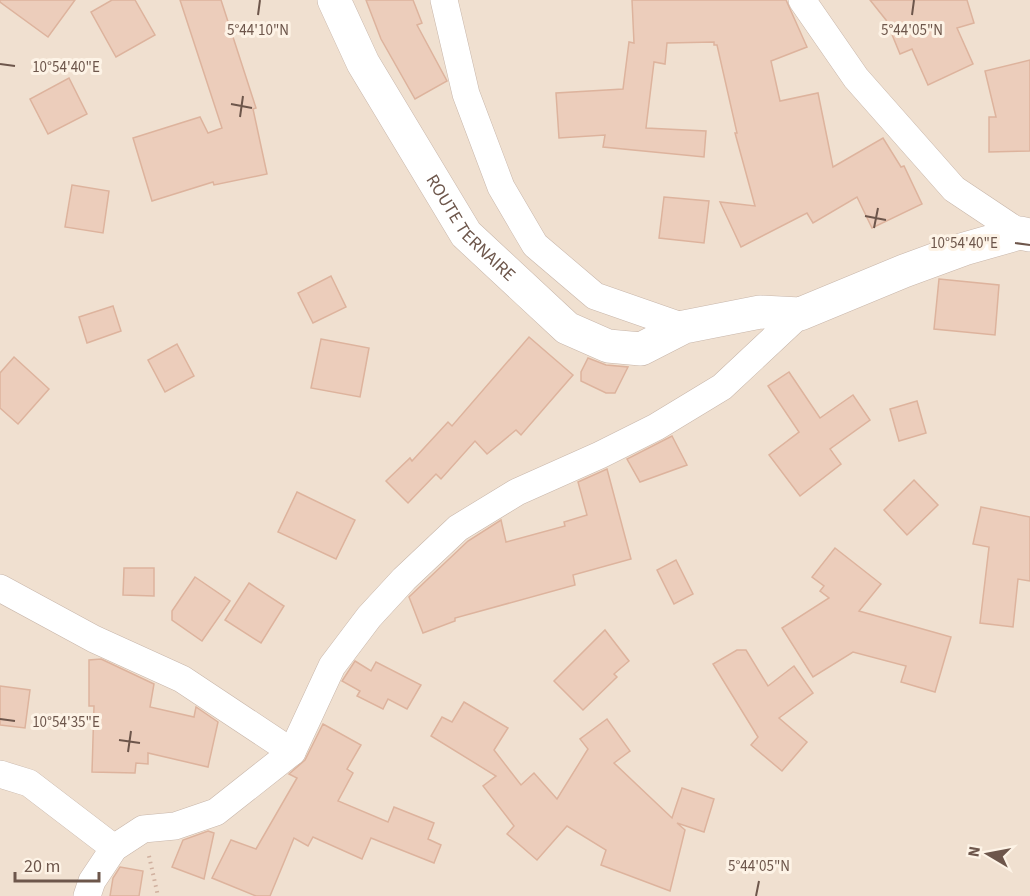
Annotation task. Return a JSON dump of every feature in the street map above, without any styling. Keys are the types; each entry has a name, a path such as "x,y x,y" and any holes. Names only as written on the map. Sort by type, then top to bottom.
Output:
{"street":[{"name":"ROUTE TERNAIRE","path":"334,0 363,63 466,234 567,328 608,346 641,349 684,327 760,312 800,314"},
{"path":"444,0 466,94 501,188 535,245 595,296 684,327"},
{"path":"802,0 856,78 954,189 1025,234"},
{"path":"87,896 92,881 114,848 143,829 175,826 216,812 291,752 332,666 369,617 404,579 458,528 517,492 656,427 722,387 800,314 944,256 1025,234"},
{"path":"0,588 94,639 182,679 291,752"},
{"path":"0,774 29,783 114,848"}],"path":[{"path":"143,829 158,896"}],"shaded area":[{"path":"0,0 1030,0 1030,896 0,896"}],"building":[{"path":"0,0 75,0 48,37"},
{"path":"112,0 135,0 155,35 116,57 91,12"},
{"path":"180,0 221,0 256,108 253,109 267,174 214,185 213,182 152,201 133,138 200,117 208,133 222,128"},
{"path":"366,0 413,0 422,23 417,25 447,81 415,99 381,39"},
{"path":"632,0 786,0 807,47 771,61 780,101 818,93 833,167 883,138 901,167 904,166 922,204 872,228 857,197 813,223 807,213 741,247 720,202 755,206 735,133 737,133 717,45 714,45 714,42 667,43 665,64 654,62 646,128 706,131 704,157 603,147 605,135 559,138 556,93 623,89 629,42 634,43"},
{"path":"870,0 967,0 974,23 957,28 973,64 928,85 912,49 900,54 886,20"},
{"path":"1030,60 1030,151 989,152 989,117 996,117 985,71"},
{"path":"69,78 87,114 48,134 30,99"},
{"path":"72,185 109,191 103,233 65,227"},
{"path":"664,197 709,201 704,243 659,238"},
{"path":"331,276 346,307 313,323 298,293"},
{"path":"939,279 999,285 995,335 934,329"},
{"path":"113,306 121,331 87,343 79,317"},
{"path":"529,337 573,375 521,435 516,430 487,454 475,441 441,479 436,474 408,503 386,481 410,458 412,461 448,422 452,426"},
{"path":"321,339 369,348 360,397 311,388"},
{"path":"177,344 194,376 165,392 148,360"},
{"path":"14,357 49,389 18,424 0,408 0,373"},
{"path":"588,358 606,365 628,367 615,393 606,393 581,381 581,372"},
{"path":"789,372 820,418 853,395 870,420 830,449 841,464 800,496 769,455 799,432 768,386"},
{"path":"917,401 926,433 899,441 890,409"},
{"path":"672,436 687,465 640,482 627,459"},
{"path":"607,469 631,559 573,575 575,585 455,618 455,621 423,633 409,597 468,541 501,520 506,542 565,526 564,522 587,515 578,482"},
{"path":"914,480 938,505 907,535 884,510"},
{"path":"297,492 355,520 336,559 278,532"},
{"path":"981,507 1030,517 1030,581 1018,579 1013,627 980,623 989,547 973,544"},
{"path":"835,548 881,584 859,611 951,637 935,692 901,682 906,666 853,652 813,677 782,628 829,598 820,591 824,586 812,577"},
{"path":"676,560 693,594 674,604 657,570"},
{"path":"124,568 154,568 154,596 123,595"},
{"path":"195,577 230,601 202,641 172,620 172,611"},
{"path":"249,583 284,606 261,643 225,620"},
{"path":"605,630 629,661 614,674 617,677 583,710 554,681"},
{"path":"737,650 746,650 768,686 794,666 813,693 779,718 807,742 782,771 751,745 758,737 713,664"},
{"path":"101,659 154,684 150,707 194,717 196,707 218,722 208,767 148,753 148,764 136,763 135,773 92,772 94,706 89,706 89,660"},
{"path":"355,661 371,671 376,662 421,685 407,709 388,699 383,709 357,696 360,691 342,681"},
{"path":"0,686 30,690 25,728 0,725"},
{"path":"464,702 508,728 494,750 521,785 534,773 557,799 588,749 580,739 607,719 630,751 614,763 672,818 682,788 714,799 704,832 677,823 685,830 670,891 601,865 606,850 567,826 537,860 507,834 514,826 483,786 496,776 431,736 442,717 452,722"},
{"path":"323,724 361,745 347,769 353,773 338,801 388,822 394,807 434,823 428,839 441,845 434,863 371,838 362,859 313,837 308,846 294,838 270,896 256,896 212,878 231,840 256,849 297,778 289,774 305,760"},
{"path":"208,831 214,833 204,879 172,867 183,840"},
{"path":"120,867 143,871 139,896 110,896 113,878"}]}
